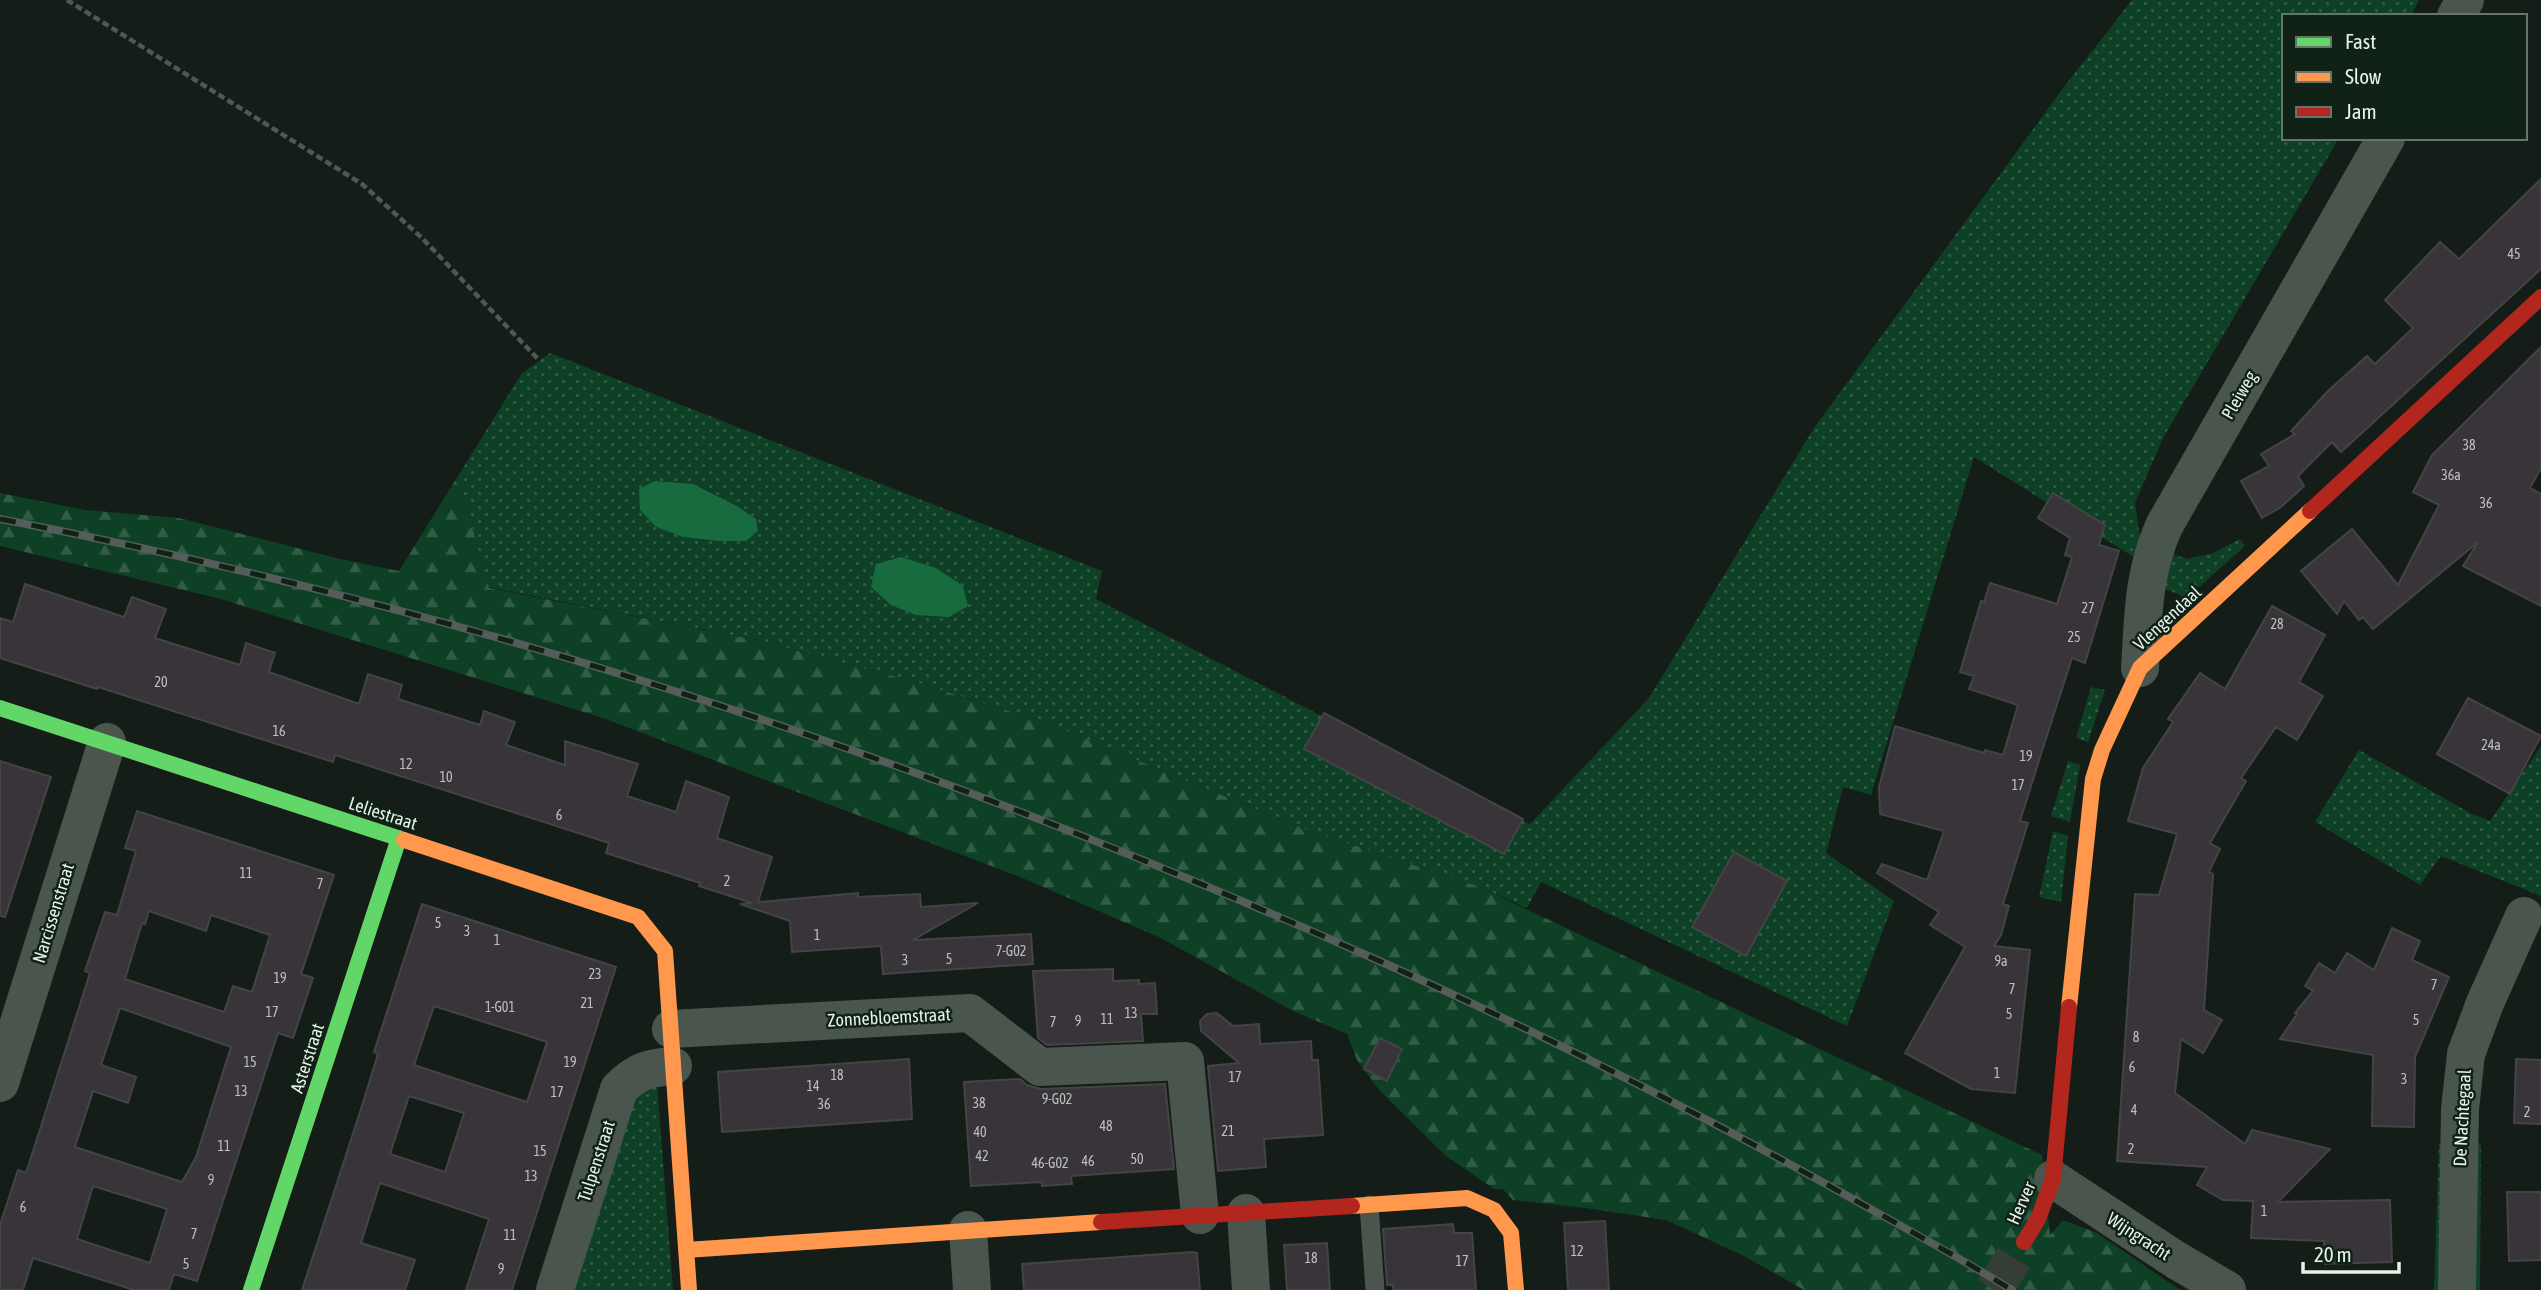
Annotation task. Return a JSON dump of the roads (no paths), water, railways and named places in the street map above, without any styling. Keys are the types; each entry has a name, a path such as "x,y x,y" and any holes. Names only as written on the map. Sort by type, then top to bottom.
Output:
{"street":[{"name":"Pleiweg","path":"2140,668 2143,603 2148,568 2164,526 2385,140"},
{"name":"Vlengendaal","path":"2053,1179 2090,800 2102,750 2140,668 2541,297"},
{"name":"Leliestraat","path":"0,708 638,917 665,951 671,1029"},
{"name":"Narcissenstraat","path":"0,1083 107,743"},
{"name":"Asterstraat","path":"251,1290 399,838"},
{"name":"De Nachtegaal","path":"2457,1290 2460,1109 2466,1054 2485,1003 2524,916"},
{"name":"Zonnebloemstraat","path":"671,1029 970,1013 1040,1067 1185,1061 1200,1215"},
{"path":"671,1029 689,1290"},
{"name":"Tulpenstraat","path":"555,1290 620,1089 634,1074 673,1066"},
{"name":"Herver","path":"2024,1242 2038,1219 2053,1179"},
{"name":"Wijngracht","path":"2053,1179 2176,1260 2227,1290"},
{"path":"686,1250 1466,1198 1494,1210 1511,1233 1516,1290"},
{"path":"1246,1213 1251,1290"},
{"path":"968,1230 972,1290"}],"lane":[{"path":"1369,1205 1375,1290"}],"tunnel":[{"path":"1994,1290 2024,1242"}],"railway":[{"path":"0,519 177,556 353,598 527,646 700,699 872,757 1041,820 1209,887 1375,959 1553,1042 1785,1161 2012,1290"}]}
